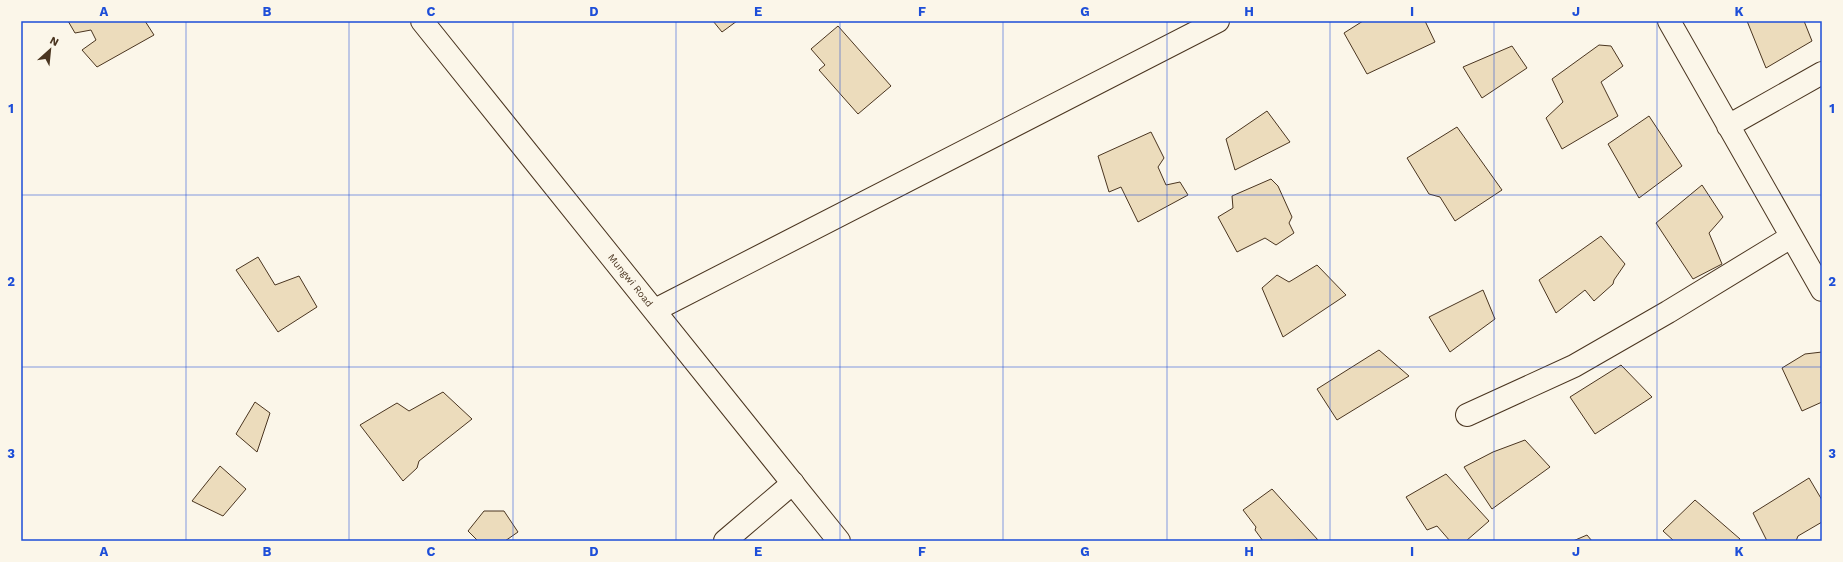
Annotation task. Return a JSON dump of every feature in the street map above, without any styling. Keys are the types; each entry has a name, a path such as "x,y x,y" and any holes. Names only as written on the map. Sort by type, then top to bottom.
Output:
{"street":[{"name":"Mungwi Road","path":"422,21 839,541"},
{"path":"655,310 1218,21"},
{"path":"1669,21 1791,237 1820,284"},
{"path":"1728,126 1822,73"},
{"path":"1467,415 1574,366 1668,312 1791,237"},
{"path":"725,541 793,483"}],"building":[{"path":"68,21 145,21 154,35 97,67 82,50 96,40 91,30 75,33"},
{"path":"713,21 737,21 722,32"},
{"path":"1363,21 1425,21 1435,42 1367,74 1344,33"},
{"path":"1747,21 1804,21 1812,41 1766,68"},
{"path":"838,26 891,86 858,114 819,70 825,65 811,49"},
{"path":"1599,45 1611,46 1623,66 1601,82 1618,116 1562,149 1546,118 1563,102 1552,79"},
{"path":"1512,46 1527,68 1482,98 1463,67"},
{"path":"1267,111 1290,142 1235,170 1226,139"},
{"path":"1649,116 1682,166 1639,198 1608,144"},
{"path":"1457,127 1502,190 1455,221 1440,197 1429,194 1407,158"},
{"path":"1151,132 1164,158 1158,167 1166,185 1180,182 1188,195 1138,222 1121,187 1109,192 1098,156"},
{"path":"1271,179 1278,186 1292,217 1289,223 1294,233 1276,245 1265,238 1237,252 1218,217 1233,208 1232,196"},
{"path":"1702,185 1723,217 1709,233 1722,264 1693,279 1656,223"},
{"path":"1601,236 1625,264 1614,280 1613,284 1594,301 1585,290 1556,313 1539,280"},
{"path":"258,257 275,285 299,276 317,307 278,332 236,270"},
{"path":"1317,265 1346,295 1283,337 1262,288 1277,275 1289,282"},
{"path":"1483,290 1495,319 1450,352 1429,317"},
{"path":"1379,350 1409,376 1337,420 1317,389"},
{"path":"1822,352 1822,402 1802,411 1782,368 1805,354"},
{"path":"1621,365 1652,397 1595,434 1570,397"},
{"path":"443,392 472,419 419,461 417,468 403,481 360,425 397,403 409,411"},
{"path":"255,402 270,413 257,452 236,434"},
{"path":"1525,440 1550,467 1492,509 1464,467 1493,452"},
{"path":"220,466 246,489 223,516 192,501"},
{"path":"1446,474 1489,521 1466,541 1450,541 1437,526 1427,530 1406,497"},
{"path":"1809,478 1822,500 1822,522 1798,536 1796,541 1767,541 1753,513"},
{"path":"1272,489 1318,540 1263,541 1255,530 1256,527 1243,510"},
{"path":"1695,500 1740,539 1739,541 1674,541 1663,531"},
{"path":"484,511 504,511 518,532 505,541 478,541 468,531"},
{"path":"1587,535 1592,541 1573,541"}]}
